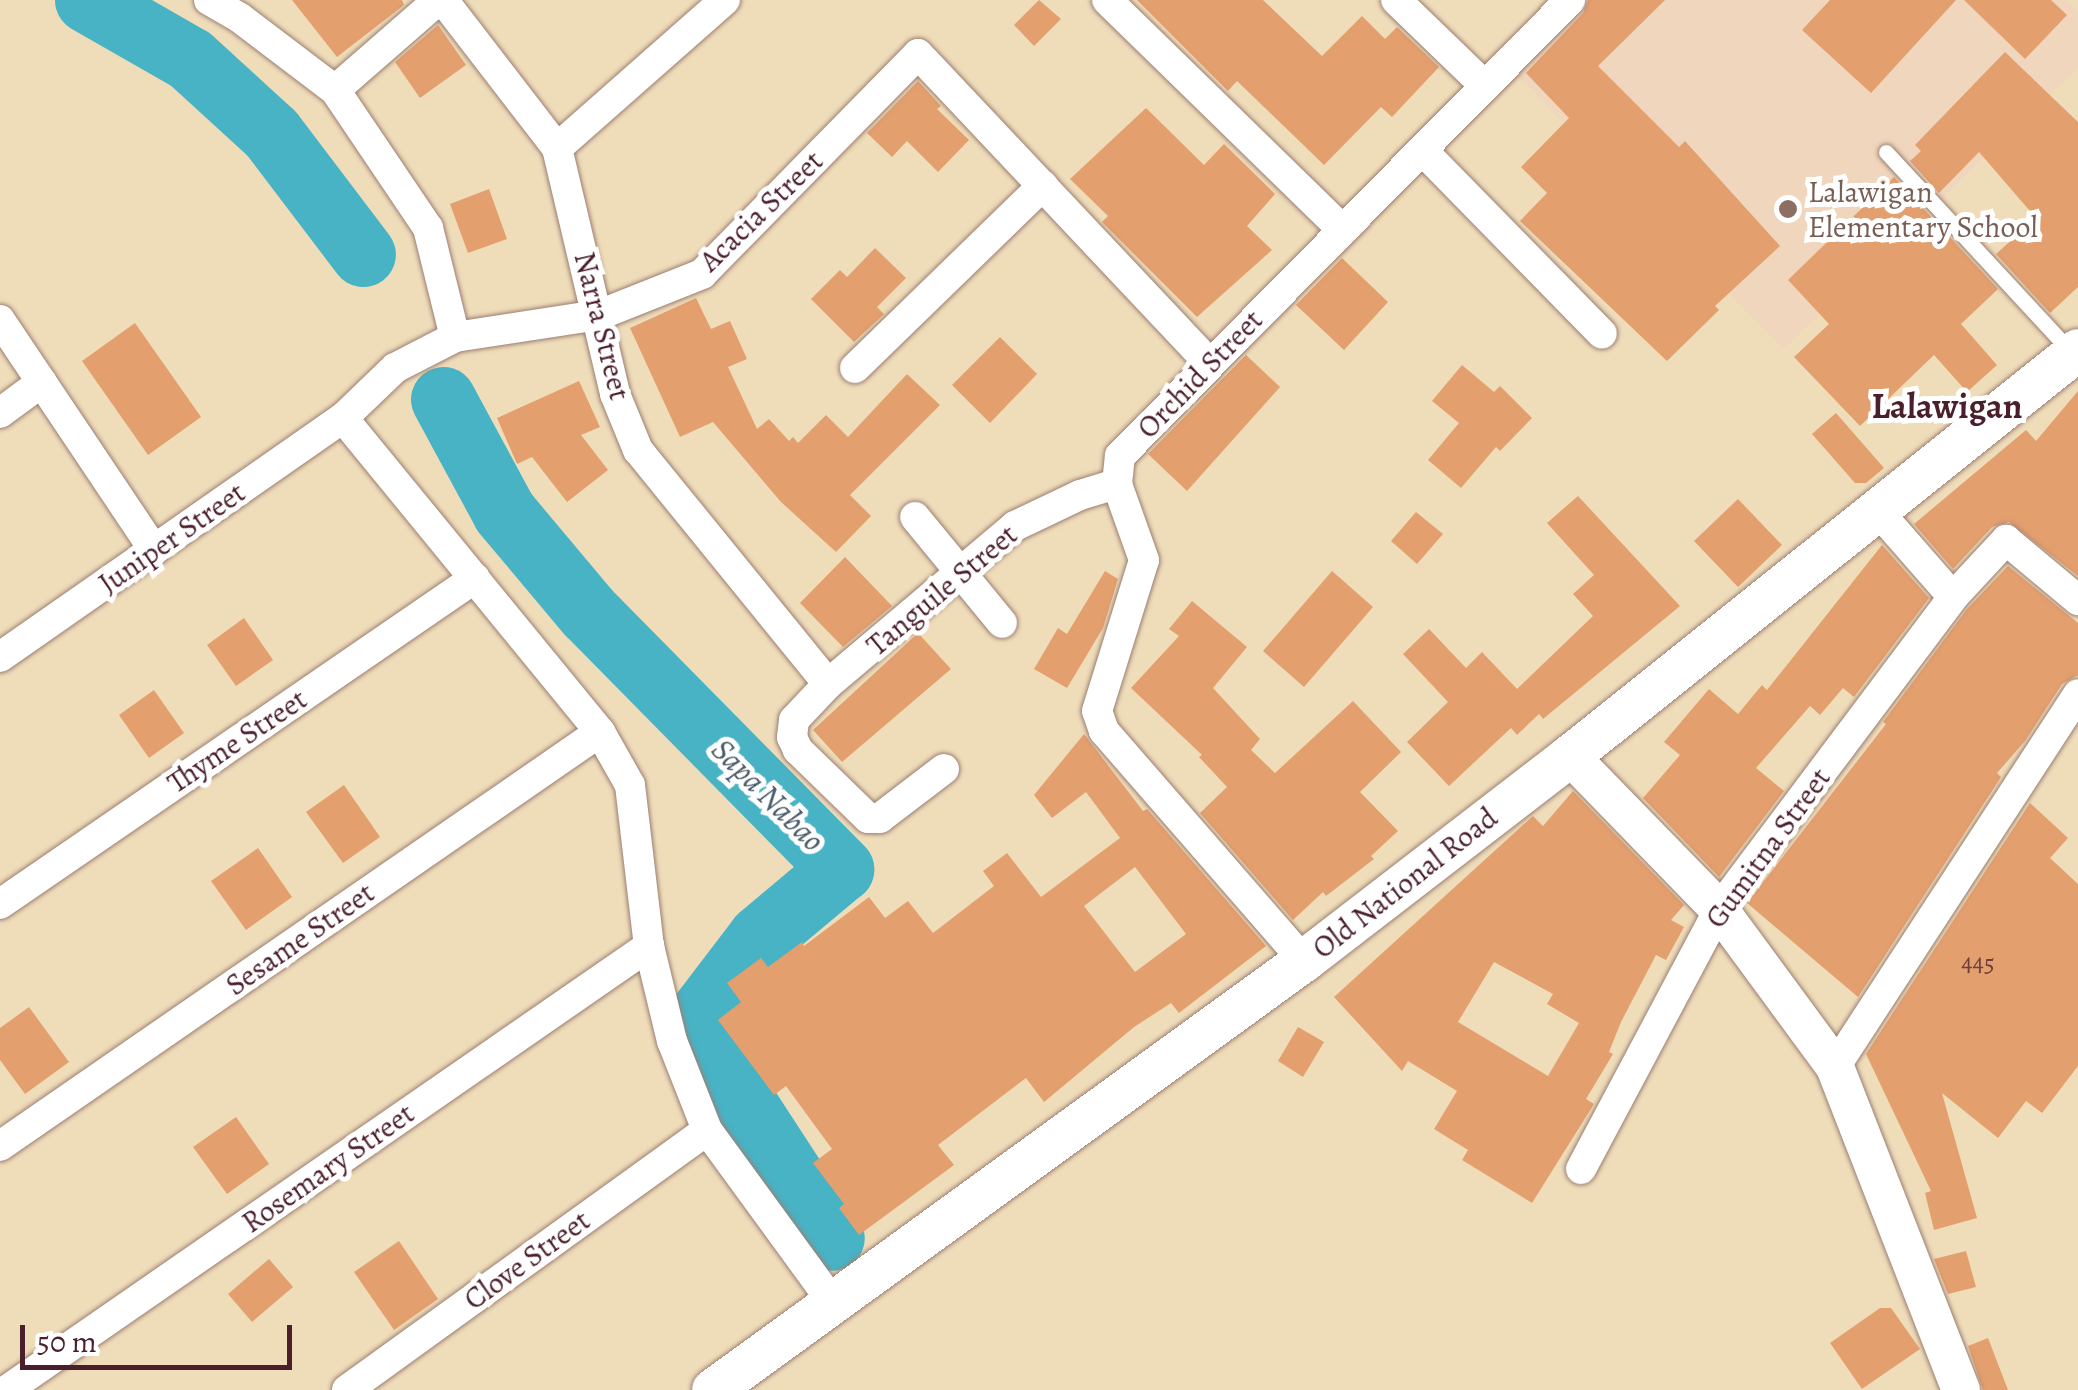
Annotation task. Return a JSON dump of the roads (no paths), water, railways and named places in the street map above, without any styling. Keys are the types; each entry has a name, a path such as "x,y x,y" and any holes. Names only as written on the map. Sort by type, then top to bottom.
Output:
{"main road":[{"name":"Old National Road","path":"712,1390 1304,961 1570,756 2075,352"}],"street":[{"path":"209,0 250,9 335,90 428,228 455,336"},
{"path":"335,90 440,0"},
{"name":"Narra Street","path":"440,0 557,148 615,394 638,450 828,684"},
{"path":"557,148 725,0"},
{"path":"1107,0 1342,229"},
{"path":"1396,0 1486,86"},
{"name":"Orchid Street","path":"1117,484 1120,456 1570,0"},
{"name":"Acacia Street","path":"455,336 599,315 702,274 918,54 1042,185"},
{"path":"1422,150 1602,334"},
{"path":"855,368 1042,185 1210,364"},
{"path":"0,320 154,550"},
{"name":"Juniper Street","path":"0,657 343,418 395,368 455,336"},
{"path":"0,413 42,382"},
{"path":"343,418 600,732 630,785 649,946 672,1041 707,1130 834,1304"},
{"path":"1117,484 1144,560 1096,711 1104,731 1304,961"},
{"name":"Tanguile Street","path":"944,769 880,818 868,818 798,750 792,737 794,720 828,684 1015,526 1080,494 1117,484"},
{"path":"1876,510 1953,598"},
{"path":"915,517 1002,623"},
{"name":"Gumitna Street","path":"1581,1169 1719,910 1953,598 2006,540 2078,600"},
{"name":"Thyme Street","path":"0,904 475,578"},
{"path":"1835,1067 2078,694"},
{"name":"Sesame Street","path":"0,1146 600,732"},
{"path":"1570,756 1719,910 1835,1067 1891,1202 1956,1388"},
{"name":"Rosemary Street","path":"7,1390 649,946"},
{"name":"Clove Street","path":"347,1390 707,1130"}],"lane":[{"path":"1886,152 2075,352"}],"waterway":[{"path":"87,0 190,59 271,133 363,254"},
{"name":"Sapa Nabao","path":"443,399 504,512 588,612 841,869 760,937 693,1025 832,1238"}],"place":[{"name":"Lalawigan Elementary School","path":"1788,209"}],"district":[{"name":"Lalawigan","path":"1947,406"}]}
